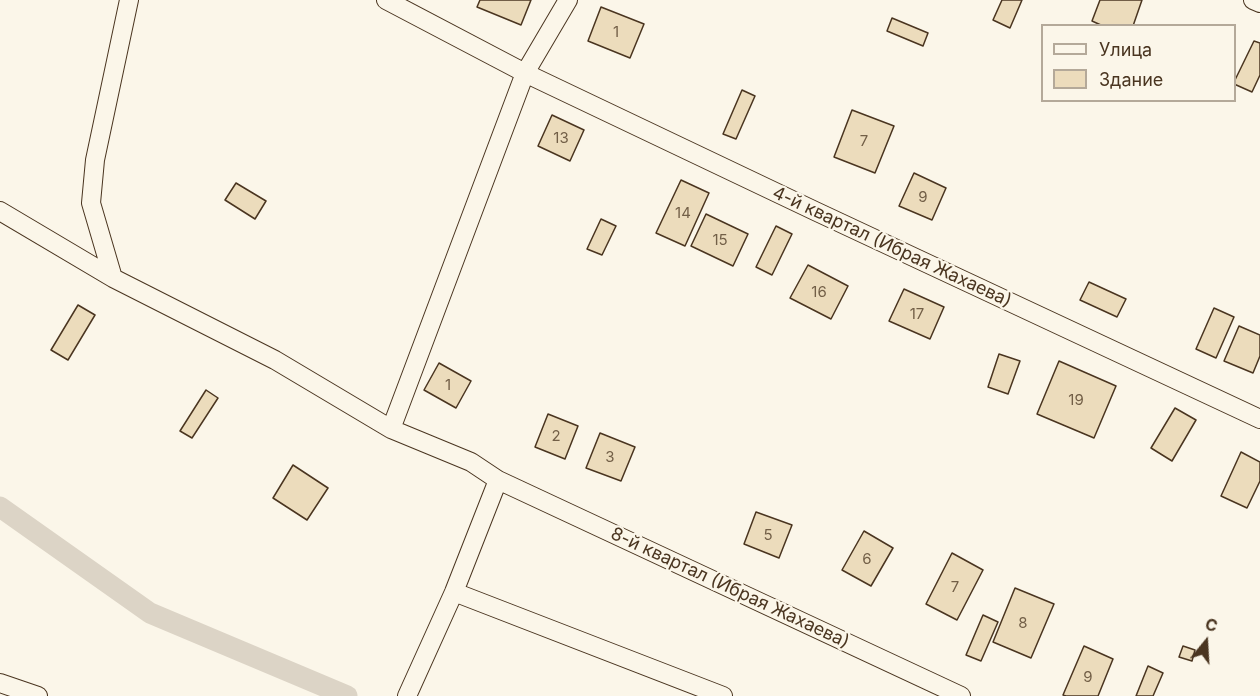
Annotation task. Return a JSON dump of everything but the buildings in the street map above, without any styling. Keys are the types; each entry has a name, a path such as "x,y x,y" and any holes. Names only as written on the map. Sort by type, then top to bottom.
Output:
{"street":[{"path":"113,278 92,203 95,160 129,0"},
{"name":"4-й квартал (Ибрая Жахаева)","path":"386,0 525,73 1260,419"},
{"path":"391,429 525,73 568,0"},
{"path":"1253,0 1260,3"},
{"name":"8-й квартал (Ибрая Жахаева)","path":"0,211 113,278 275,360 391,429 471,462 498,480 962,696"},
{"path":"410,690 454,592 498,480"},
{"path":"454,592 723,696"},
{"path":"0,683 38,696"}],"waterway":[{"path":"0,507 150,613 347,696"}]}
